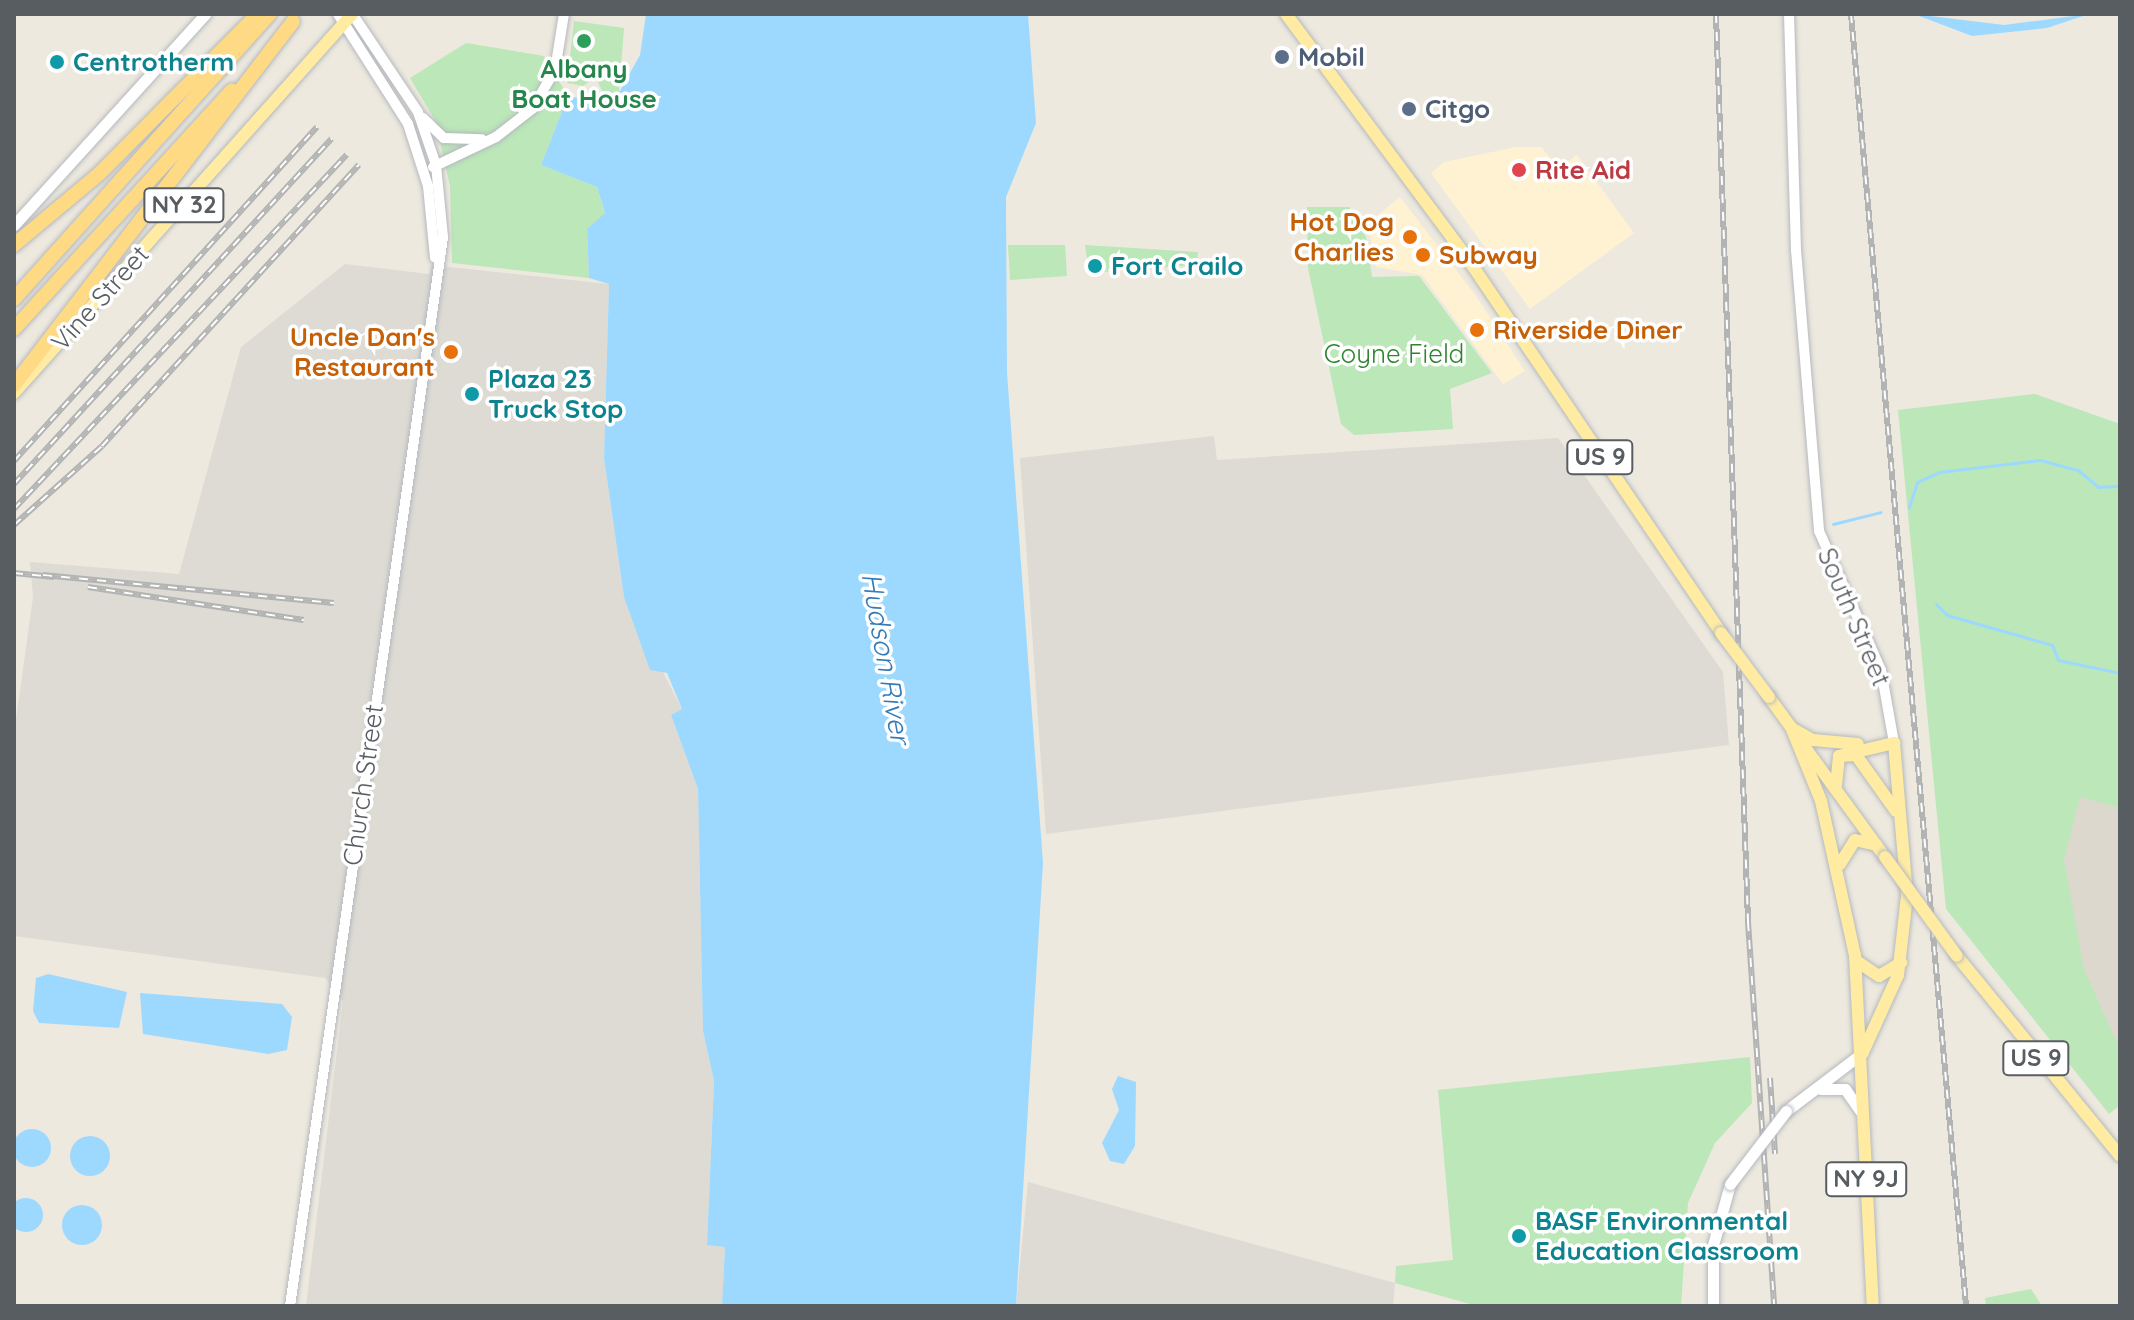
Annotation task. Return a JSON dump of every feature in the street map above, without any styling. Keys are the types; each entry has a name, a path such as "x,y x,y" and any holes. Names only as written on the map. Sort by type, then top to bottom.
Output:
{"highway":[{"path":"14,245 100,173 258,14"},
{"path":"14,299 270,14"},
{"path":"14,329 297,18"},
{"path":"14,385 297,18"}],"main road":[{"name":"US 9","path":"1286,14 1382,145 1721,633 1957,956 2120,1156"},
{"path":"14,225 205,15"},
{"name":"Vine Street","path":"14,393 352,19"},
{"path":"1791,727 1813,740 1866,745 1894,743"},
{"path":"1713,1306 1713,1245 1730,1184 1786,1111 1863,1052 1855,955 1840,870 1791,727"},
{"name":"South Street","path":"1873,1306 1862,1114 1863,1052 1902,962 1908,910 1894,743"},
{"path":"1840,795 1834,769 1839,756 1866,745"},
{"path":"1839,756 1850,753 1868,765 1901,823"},
{"path":"1840,870 1850,843 1876,845"},
{"path":"1855,955 1879,976 1902,962"},
{"path":"1813,1092 1845,1089 1862,1114"}],"street":[{"path":"338,14 352,19"},
{"path":"424,171 496,137 519,122 549,84 564,14"},
{"name":"South Street","path":"1789,16 1796,250 1819,531 1881,670 1894,743"},
{"name":"Church Street","path":"290,1306 443,220 436,165 418,112 352,19"},
{"name":"Church Street","path":"352,19 398,100 424,171 436,264"},
{"path":"418,112 444,138 496,137"}],"shaded area":[{"path":"1516,147 1541,147 1559,168 1577,155 1634,233 1530,309 1431,173 1444,162"},
{"path":"1400,197 1476,296 1525,371 1503,384 1422,275 1376,267 1368,223"},
{"path":"345,264 429,274 431,265 609,284 604,458 624,597 682,709 671,715 698,789 703,1031 714,1081 707,1244 725,1246 722,1306 306,1306 343,1001 325,978 14,936 14,734 33,597 30,562 179,574 241,347"},
{"path":"1214,436 1217,460 1558,438 1723,672 1729,745 1046,834 1020,458"},
{"path":"2120,619 2120,1086 2069,999 2008,724"},
{"path":"1028,1182 1395,1283 1393,1306 1016,1306"}],"green space":[{"path":"574,21 624,28 619,92 604,96 596,77 583,86 567,83"},
{"path":"466,43 544,56 568,96 541,165 597,187 605,214 587,230 589,278 452,263 450,186 435,120 410,78"},
{"name":"Coyne Field","path":"1307,207 1350,207 1366,237 1372,277 1419,276 1492,373 1450,389 1453,429 1354,435 1341,424 1308,268"},
{"path":"1008,245 1065,245 1067,276 1010,280"},
{"path":"1085,245 1198,252 1197,265 1089,273"},
{"path":"2035,394 2120,424 2120,808 2080,797 2064,860 2084,969 2120,1050 2120,1105 2109,1114 1946,909 1898,410"},
{"path":"1750,1057 1752,1103 1715,1143 1688,1203 1681,1306 1477,1306 1395,1283 1396,1266 1453,1260 1438,1090"},
{"path":"2031,1289 2042,1306 1986,1306 1985,1298"}],"water":[{"name":"Hudson River","path":"646,14 1028,14 1036,123 1006,197 1007,373 1043,863 1016,1306 722,1306 725,1247 707,1245 714,1081 703,1031 698,789 671,715 682,709 667,673 650,670 624,597 604,458 609,284 589,278 587,229 605,213 597,187 541,165 568,96 589,100 620,91 640,55"},
{"path":"1914,14 2004,25 2089,14 2047,28 1972,36"},
{"path":"48,974 127,992 119,1028 39,1023 33,1011 36,978"},
{"path":"140,993 282,1004 292,1017 287,1050 268,1054 143,1034"},
{"path":"1118,1076 1136,1082 1135,1146 1124,1164 1110,1161 1102,1143 1119,1110 1112,1089"},
{"path":"32,1129 46,1134 51,1148 46,1162 32,1167 18,1162 13,1148 18,1134"},
{"path":"90,1136 104,1142 110,1156 104,1170 90,1176 76,1170 70,1156 76,1142"},
{"path":"26,1198 38,1203 43,1215 38,1227 26,1232 14,1227 9,1215 14,1203"},
{"path":"82,1205 96,1211 102,1225 96,1239 82,1245 68,1239 62,1225 68,1211"}],"waterway":[{"path":"1909,507 1917,482 1939,472 2040,460 2078,470 2098,487 2120,486"},
{"path":"1833,524 1881,512"},
{"path":"1936,604 1947,615 2052,645 2058,660 2120,673"}],"railway":[{"path":"1716,14 1748,922 1774,1306"},
{"path":"1851,14 1966,1306"},
{"path":"14,461 317,127"},
{"path":"14,484 331,139"},
{"path":"14,509 347,155"},
{"path":"14,525 102,446 359,165"},
{"path":"14,573 54,577"},
{"path":"43,575 334,603"},
{"path":"88,587 303,620"},
{"path":"1770,1078 1775,1154"}],"place":[{"name":"Albany Boat House","path":"584,41"},
{"name":"Mobil","path":"1282,57"},
{"name":"Centrotherm","path":"57,62"},
{"name":"Citgo","path":"1409,109"},
{"name":"Rite Aid","path":"1519,170"},
{"name":"Hot Dog Charlies","path":"1410,237"},
{"name":"Subway","path":"1423,255"},
{"name":"Fort Crailo","path":"1095,266"},
{"name":"Riverside Diner","path":"1477,330"},
{"name":"Uncle Dan's Restaurant","path":"451,352"},
{"name":"Plaza 23 Truck Stop","path":"472,394"},
{"name":"BASF Environmental Education Classroom","path":"1519,1236"}]}
